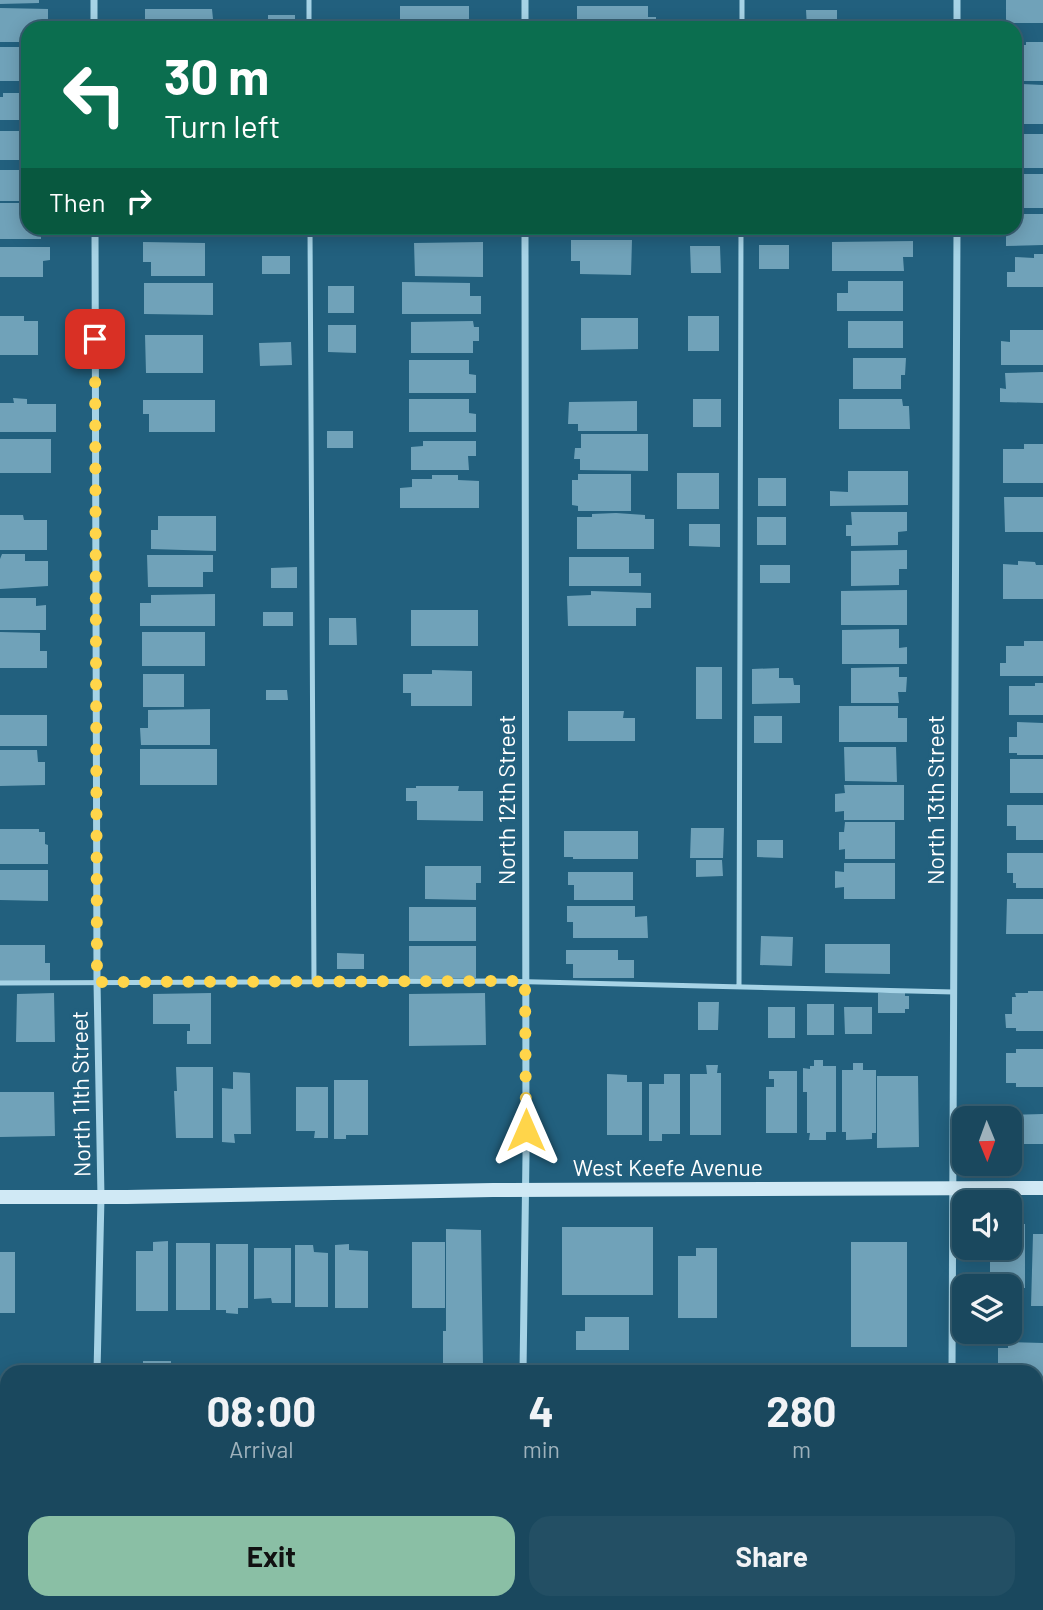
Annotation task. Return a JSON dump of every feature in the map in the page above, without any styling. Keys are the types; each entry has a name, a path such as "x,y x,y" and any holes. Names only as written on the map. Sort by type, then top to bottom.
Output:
{"street":[{"path":"94,0 94,21"},
{"path":"525,0 525,21"},
{"path":"957,0 957,21"},
{"name":"North 11th Street","path":"95,235 97,982 101,1197 97,1365"},
{"name":"North 12th Street","path":"523,1365 526,1190 525,235"},
{"name":"North 13th Street","path":"953,1365 957,235"},
{"name":"West Keefe Avenue","path":"0,1197 526,1190 1043,1188"}],"lane":[{"path":"309,0 309,21"},
{"path":"742,0 742,21"},
{"path":"310,235 314,981"},
{"path":"738,987 741,235"},
{"path":"0,983 525,981 954,992"}],"building":[{"path":"0,0 39,0 39,3 0,4"},
{"path":"1006,0 1043,0 1043,23 1006,21"},
{"path":"400,6 469,6 469,21 400,21"},
{"path":"577,6 648,6 648,17 656,17 656,21 577,21"},
{"path":"0,8 48,9 48,21 21,21 21,42 0,42"},
{"path":"145,9 212,9 213,19 221,19 221,21 145,21"},
{"path":"806,10 837,10 837,21 807,21"},
{"path":"268,15 295,15 295,21 268,21"},
{"path":"1026,42 1043,42 1043,81 1022,81 1022,45 1026,45"},
{"path":"0,47 21,47 21,81 0,81"},
{"path":"1022,84 1043,85 1043,124 1022,124"},
{"path":"3,93 21,93 21,120 0,120 0,97 3,97"},
{"path":"0,131 21,131 21,160 0,160"},
{"path":"1022,134 1043,134 1043,168 1022,168"},
{"path":"0,170 21,170 21,201 0,201"},
{"path":"1022,174 1043,174 1043,208 1022,208"},
{"path":"0,203 21,203 21,235 41,235 41,239 0,239"},
{"path":"1022,214 1043,214 1043,245 1006,246 1006,235 1022,235"},
{"path":"150,235 217,235 217,236"},
{"path":"420,235 476,235 476,237"},
{"path":"845,235 914,235 914,236"},
{"path":"571,240 632,240 631,275 580,274 580,261 571,261"},
{"path":"913,241 913,257 903,257 904,271 832,271 832,242"},
{"path":"143,242 205,243 205,276 151,276 151,262 143,262"},
{"path":"483,242 483,277 415,276 414,243"},
{"path":"759,245 789,245 789,269 759,269"},
{"path":"690,246 720,246 721,273 691,273"},
{"path":"0,247 50,247 50,260 43,261 43,277 0,277"},
{"path":"1034,254 1043,254 1043,287 1007,287 1007,272 1015,272 1015,257 1034,258"},
{"path":"262,256 290,256 290,274 262,274"},
{"path":"848,281 903,281 903,311 837,311 837,293 848,293"},
{"path":"402,282 470,283 470,296 481,296 481,314 402,314"},
{"path":"144,283 213,283 213,315 144,314"},
{"path":"328,286 354,286 354,313 328,313"},
{"path":"0,316 24,316 24,321 38,321 38,355 0,355"},
{"path":"688,316 719,316 719,351 688,351"},
{"path":"581,318 638,318 638,349 581,350"},
{"path":"473,321 474,327 479,327 479,341 473,341 473,353 411,353 411,322"},
{"path":"848,321 903,321 903,348 848,348"},
{"path":"328,325 356,325 356,353 328,352"},
{"path":"1010,330 1043,330 1043,365 1001,365 1001,341 1010,342"},
{"path":"145,335 203,335 203,373 146,373"},
{"path":"291,342 292,365 260,366 259,343"},
{"path":"853,358 906,358 905,375 901,375 901,389 853,389"},
{"path":"409,360 469,360 469,374 476,375 476,393 409,393"},
{"path":"1043,372 1043,403 1000,402 1000,388 1006,389 1005,373"},
{"path":"13,398 27,399 27,404 56,404 56,432 0,432 0,403 14,403"},
{"path":"409,399 469,399 469,413 476,414 476,432 409,432"},
{"path":"693,399 721,399 721,427 693,427"},
{"path":"839,399 902,399 903,406 909,406 910,429 839,429"},
{"path":"143,400 215,400 215,432 149,432 149,414 143,414"},
{"path":"637,401 637,431 578,431 578,424 568,424 569,402"},
{"path":"327,431 353,431 353,448 327,448"},
{"path":"581,434 648,434 648,471 580,470 580,459 574,459 575,448 581,448"},
{"path":"0,439 51,439 51,473 0,473"},
{"path":"423,441 476,441 476,456 468,456 469,470 411,470 411,447 423,446"},
{"path":"1024,444 1043,444 1043,483 1003,483 1003,449 1024,449"},
{"path":"848,471 908,471 908,505 830,506 830,491 848,492"},
{"path":"677,473 719,473 719,509 677,509"},
{"path":"578,474 631,474 631,511 578,511 578,506 572,505 572,480 578,480"},
{"path":"432,475 458,475 458,480 479,481 479,508 400,508 400,488 412,487 412,479 432,479"},
{"path":"758,478 786,478 786,506 758,506"},
{"path":"1004,497 1043,497 1043,532 1005,532"},
{"path":"851,512 907,512 907,531 898,532 898,545 851,546 851,536 846,536 846,525 852,525"},
{"path":"616,513 645,515 645,519 654,519 654,549 577,549 577,517"},
{"path":"0,515 23,515 24,520 47,520 47,550 0,550"},
{"path":"158,516 216,516 216,551 151,549 151,530 158,530"},
{"path":"757,517 786,517 786,545 757,545"},
{"path":"689,524 720,524 720,547 689,546"},
{"path":"907,550 907,569 899,569 899,585 851,586 851,551"},
{"path":"2,554 25,554 25,561 48,561 48,586 0,589"},
{"path":"147,555 213,555 213,572 203,572 203,587 148,587"},
{"path":"569,557 629,557 629,573 641,573 641,586 569,586"},
{"path":"1018,561 1043,565 1043,599 1003,599 1003,564 1018,565"},
{"path":"760,565 790,565 790,583 760,583"},
{"path":"297,567 297,588 271,588 271,568"},
{"path":"907,590 907,625 841,625 841,591"},
{"path":"591,591 651,593 651,608 636,608 636,626 568,626 567,596 591,595"},
{"path":"215,594 215,626 140,626 140,603 151,603 151,595"},
{"path":"0,598 36,598 36,606 46,605 46,630 0,630"},
{"path":"411,610 478,610 478,646 411,646"},
{"path":"263,612 293,612 293,626 263,626"},
{"path":"329,618 356,618 357,645 329,645"},
{"path":"899,629 899,648 907,647 907,664 842,664 842,630"},
{"path":"0,632 40,633 40,651 47,651 47,668 0,668"},
{"path":"142,632 205,632 205,666 142,666"},
{"path":"1024,641 1043,641 1043,676 1000,676 1000,663 1006,663 1006,646 1024,646"},
{"path":"696,667 722,667 722,719 696,719"},
{"path":"899,667 899,677 907,677 906,692 898,692 899,703 851,703 851,668"},
{"path":"779,668 779,678 793,678 794,685 800,685 800,703 752,704 752,669"},
{"path":"432,670 472,671 472,706 411,706 411,693 403,693 403,674 432,674"},
{"path":"143,674 184,674 184,707 143,707"},
{"path":"1035,683 1043,683 1043,715 1009,715 1009,686 1035,686"},
{"path":"266,690 287,690 288,700 266,700"},
{"path":"839,706 898,706 898,718 907,718 907,742 839,742"},
{"path":"210,709 210,745 141,745 140,728 148,728 148,710"},
{"path":"568,711 624,711 623,718 635,718 635,741 568,741"},
{"path":"0,715 47,715 47,746 0,746"},
{"path":"754,716 782,716 782,743 754,743"},
{"path":"1017,722 1043,723 1043,755 1009,753 1009,737 1017,737"},
{"path":"844,747 896,747 897,782 845,781"},
{"path":"140,749 217,749 217,785 140,785"},
{"path":"0,750 37,750 38,762 45,762 45,785 0,786"},
{"path":"1010,759 1043,759 1043,793 1010,793"},
{"path":"844,785 904,785 904,820 844,820 844,811 835,812 835,794 845,793"},
{"path":"459,786 458,791 483,791 483,821 417,820 417,801 406,801 406,788"},
{"path":"1007,805 1043,805 1043,840 1016,840 1016,826 1007,826"},
{"path":"845,822 895,822 895,859 845,859 845,849 839,850 839,832 844,832"},
{"path":"691,828 724,828 723,858 690,858"},
{"path":"0,829 39,829 39,832 45,832 48,864 0,864"},
{"path":"564,831 638,831 638,859 564,857"},
{"path":"757,840 783,840 783,858 757,857"},
{"path":"1007,853 1043,853 1043,888 1016,888 1013,873 1007,873"},
{"path":"696,860 722,860 723,876 696,877"},
{"path":"844,863 895,863 895,899 844,899 844,887 835,888 835,871 844,872"},
{"path":"425,866 481,866 481,883 476,883 476,900 425,899"},
{"path":"0,870 48,870 48,901 0,900"},
{"path":"568,872 633,872 633,900 574,900 574,885 568,885"},
{"path":"1007,899 1043,899 1043,934 1006,934"},
{"path":"567,906 635,906 635,917 647,916 648,938 573,938 573,922 567,922"},
{"path":"409,907 476,907 476,941 409,941"},
{"path":"761,936 793,937 792,966 760,965"},
{"path":"825,944 890,944 890,974 825,973"},
{"path":"0,945 45,945 45,963 50,963 50,981 0,981"},
{"path":"409,946 476,946 476,978 409,979"},
{"path":"566,950 618,950 618,960 634,960 634,978 573,978 573,964 566,964"},
{"path":"337,953 364,954 364,969 337,969"},
{"path":"1043,991 1043,1031 1016,1031 1016,1028 1006,1028 1005,1014 1012,1014 1012,997 1016,997 1015,993"},
{"path":"54,993 55,1042 16,1042 17,994"},
{"path":"211,993 211,1044 187,1044 190,1024 153,1024 153,994"},
{"path":"485,993 486,1045 409,1046 409,994"},
{"path":"878,993 905,993 905,996 909,996 909,1009 905,1009 905,1013 878,1013"},
{"path":"698,1002 719,1002 718,1030 698,1030"},
{"path":"807,1004 834,1004 834,1035 807,1035"},
{"path":"768,1007 795,1007 795,1038 768,1038"},
{"path":"844,1007 872,1007 872,1034 845,1034"},
{"path":"1016,1049 1043,1049 1043,1087 1016,1087 1016,1083 1006,1083 1006,1053 1016,1053"},
{"path":"814,1060 823,1060 823,1066 836,1066 836,1132 826,1132 826,1140 809,1140 810,1133 807,1133 807,1092 803,1092 803,1068 810,1069 810,1066 814,1066"},
{"path":"853,1063 863,1063 863,1070 876,1070 876,1133 872,1133 872,1139 846,1140 846,1132 842,1132 842,1070 853,1070"},
{"path":"706,1065 718,1065 717,1073 721,1073 721,1135 690,1135 690,1074 707,1074"},
{"path":"176,1067 213,1067 213,1138 176,1138"},
{"path":"769,1071 797,1071 797,1133 766,1133 766,1087 774,1087 774,1079 769,1079"},
{"path":"233,1072 250,1073 251,1134 234,1134 235,1143 222,1142 222,1088 233,1089"},
{"path":"607,1074 627,1075 627,1082 642,1082 642,1135 607,1135"},
{"path":"664,1074 680,1074 680,1134 662,1134 662,1141 649,1141 649,1084 664,1084"},
{"path":"877,1076 918,1076 919,1147 877,1148"},
{"path":"334,1080 368,1080 368,1135 346,1135 346,1139 334,1139"},
{"path":"296,1087 328,1087 328,1138 314,1138 315,1131 296,1131"},
{"path":"0,1092 54,1092 55,1136 0,1137"},
{"path":"1022,1114 1043,1114 1043,1144 1022,1144"},
{"path":"1022,1224 1025,1224 1025,1288 1022,1288 1022,1274 990,1274 990,1260 1022,1260"},
{"path":"562,1227 653,1227 653,1295 562,1295"},
{"path":"446,1229 481,1230 483,1365 443,1365 443,1331 446,1331"},
{"path":"1033,1234 1043,1234 1043,1306 1031,1306"},
{"path":"168,1241 168,1311 136,1311 136,1251 153,1251 153,1242"},
{"path":"412,1242 445,1242 445,1308 412,1308"},
{"path":"851,1242 907,1242 907,1347 851,1347"},
{"path":"176,1243 210,1243 210,1310 176,1310"},
{"path":"216,1244 248,1244 248,1308 238,1308 238,1314 216,1310"},
{"path":"349,1244 349,1250 368,1251 368,1308 335,1308 335,1245"},
{"path":"295,1245 313,1245 314,1252 328,1253 328,1307 295,1307"},
{"path":"254,1248 291,1248 291,1303 272,1303 271,1298 254,1299"},
{"path":"696,1248 717,1248 717,1318 678,1318 678,1256 696,1256"},
{"path":"0,1252 15,1252 15,1313 0,1313"},
{"path":"585,1317 629,1317 629,1350 576,1350 576,1331 585,1331"},
{"path":"1022,1342 1043,1343 1043,1365 998,1365 998,1348 1008,1348 1008,1344"},
{"path":"143,1361 171,1361 171,1365 143,1365"}],"route":[{"path":"95,339 97,982 525,981 526,1130"}]}
